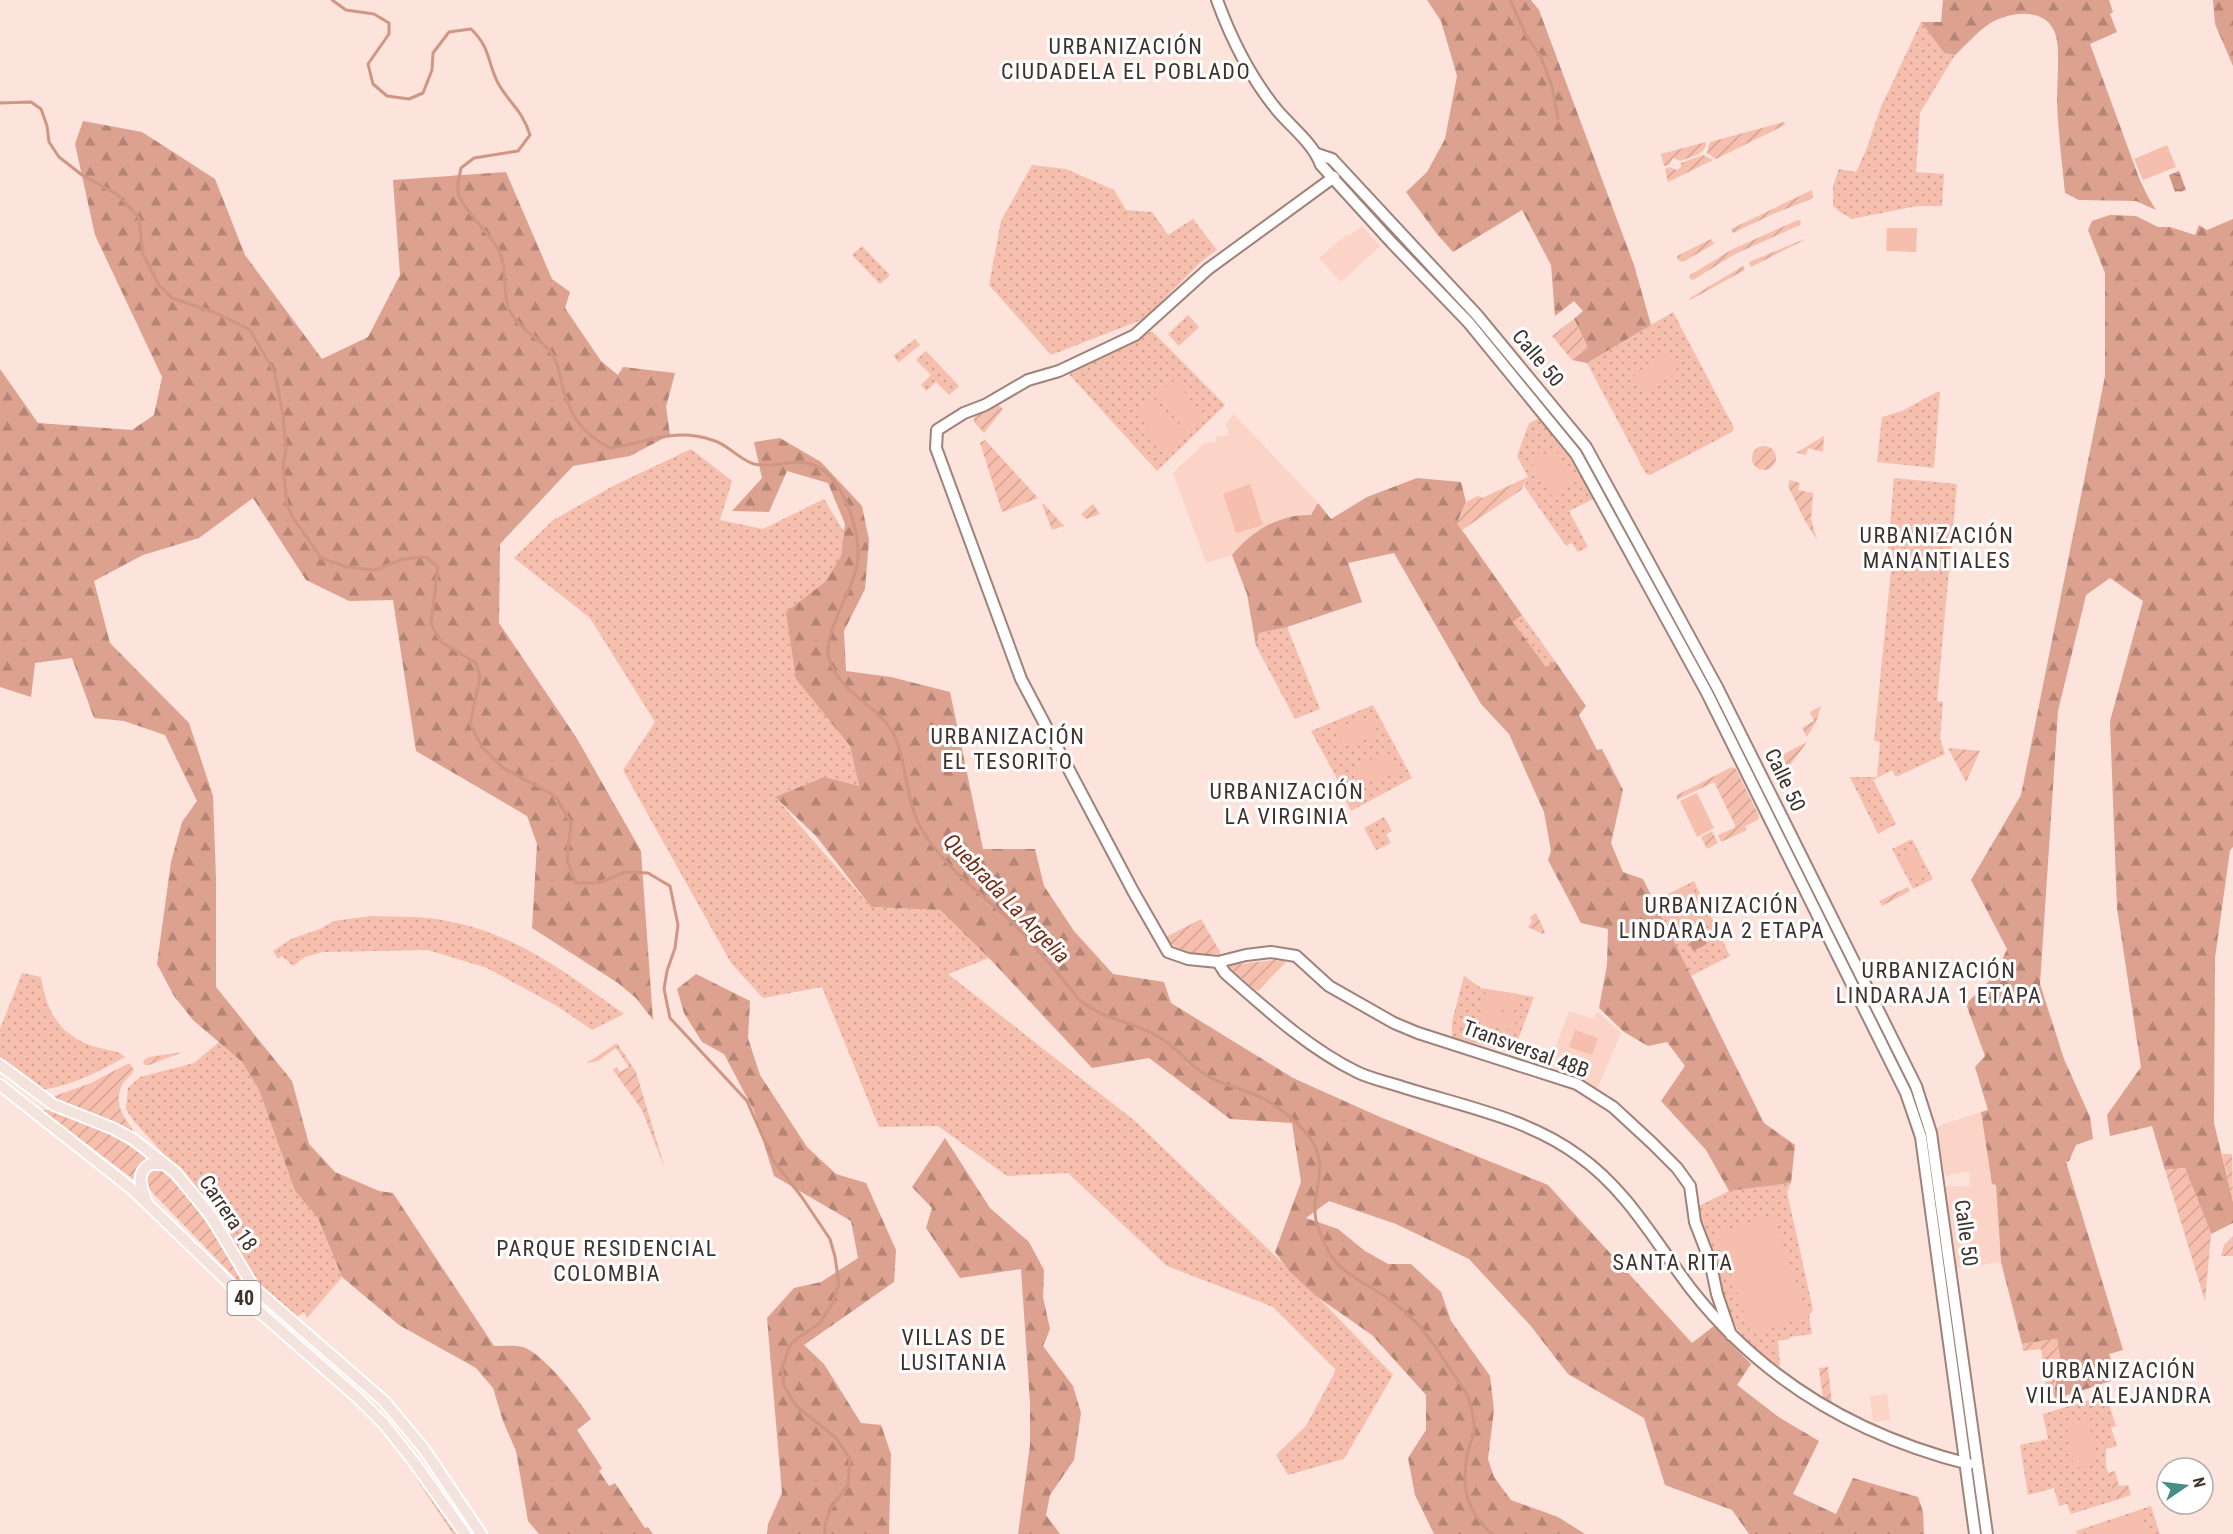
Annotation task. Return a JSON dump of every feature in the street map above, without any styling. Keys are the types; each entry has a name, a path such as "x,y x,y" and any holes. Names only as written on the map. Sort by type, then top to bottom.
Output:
{"main road":[{"name":"Calle 50","path":"1217,0 1235,46 1256,82 1279,112 1317,154 1321,165 1469,323 1576,454 1707,693 1865,1007 1906,1093 1921,1137 1975,1534"},
{"name":"Calle 50","path":"1317,154 1332,159 1477,315 1586,447 1717,687 1916,1086 1931,1133 1987,1534"},
{"name":"Transversal 48B","path":"1334,177 1208,268 1136,335 1059,371 1028,380 985,405 964,413 937,430 936,448 1021,679 1038,715 1056,744 1133,891 1168,952 1188,959 1218,962 1271,952 1296,956 1329,986 1394,1023 1418,1033 1577,1084 1613,1107 1677,1168 1690,1186 1695,1222 1710,1261 1717,1294 1731,1335"},
{"path":"1218,962 1225,973 1289,1028 1323,1052 1358,1072 1545,1134 1579,1155 1610,1181 1630,1203 1708,1311 1771,1371 1821,1406 1853,1422 1928,1453 1976,1466"},
{"name":"Carrera 18","path":"0,1065 36,1094 71,1113 112,1128 133,1140 165,1164 185,1183 206,1208 261,1296 384,1401 424,1449 481,1534"},
{"name":"Carrera 18","path":"0,1085 148,1203 254,1307 351,1391 384,1424 465,1534"},
{"path":"148,1203 139,1179 141,1172 154,1163 165,1164"}],"shaded area":[{"path":"1921,22 1944,53 1955,55 1920,113 1916,172 1944,174 1942,206 1917,206 1852,219 1833,206 1833,186 1839,169 1856,172 1880,109"},
{"path":"1784,122 1785,125 1716,159 1707,153 1710,142"},
{"path":"1706,142 1703,150 1697,155 1680,161 1673,158 1669,165 1664,166 1661,154"},
{"path":"2167,145 2176,167 2143,180 2134,159"},
{"path":"1703,155 1713,160 1668,182 1665,169 1669,167 1677,170 1681,167 1681,163"},
{"path":"1032,165 1066,169 1114,190 1126,210 1152,212 1168,235 1193,219 1217,250 1202,261 1144,319 1051,355 989,285 1001,221"},
{"path":"1812,190 1813,197 1809,200 1733,233 1731,229"},
{"path":"1798,220 1801,221 1800,225 1735,254 1693,280 1689,278 1690,275 1733,249"},
{"path":"1362,226 1380,246 1341,282 1319,258 1346,235 1348,236"},
{"path":"1887,228 1917,228 1916,252 1886,251"},
{"path":"1711,239 1714,244 1683,262 1678,260 1677,256"},
{"path":"1804,240 1751,267 1749,262"},
{"path":"862,246 890,275 880,284 852,255"},
{"path":"1743,266 1745,270 1690,300 1690,298"},
{"path":"1673,312 1734,428 1732,432 1650,475 1646,474 1587,363"},
{"path":"1188,315 1199,327 1179,346 1168,334"},
{"path":"1574,319 1588,348 1572,360 1552,336"},
{"path":"1152,331 1225,405 1157,471 1067,372"},
{"path":"915,339 920,345 899,362 893,356"},
{"path":"926,351 959,386 949,395 936,382 926,391 921,385 931,375 916,360"},
{"path":"1668,354 1678,372 1645,392 1634,374"},
{"path":"1175,380 1206,419 1188,434 1157,395"},
{"path":"1940,392 1934,468 1877,462 1882,417 1902,411"},
{"path":"1153,397 1184,436 1166,451 1135,412"},
{"path":"997,404 1003,409 984,433 974,422 974,417"},
{"path":"1234,414 1318,503 1311,515 1277,520 1260,530 1232,555 1206,563 1173,473 1205,443 1216,442 1217,436 1228,436 1228,428 1225,425"},
{"path":"1540,418 1571,458 1595,498 1569,511 1588,547 1578,552 1572,543 1566,546 1524,486 1528,477 1517,456 1529,423"},
{"path":"1824,436 1823,452 1808,448 1806,455 1796,453"},
{"path":"985,440 1038,498 1002,512 980,443"},
{"path":"1764,446 1773,449 1776,458 1773,467 1764,470 1755,467 1752,458 1755,449"},
{"path":"1554,448 1575,483 1552,497 1531,462"},
{"path":"691,449 732,481 720,520 763,529 824,499 844,532 841,556 825,582 787,612 796,678 850,746 859,787 824,777 775,797 871,907 940,910 989,958 948,974 1135,1121 1317,1296 1393,1375 1344,1459 1288,1475 1276,1455 1306,1426 1336,1370 1273,1307 1167,1266 1068,1173 1007,1176 938,1126 879,1127 822,987 763,998 731,963 623,770 655,722 590,618 514,558 552,521 613,486"},
{"path":"1528,477 1521,490 1462,530 1457,523 1466,502 1478,496 1482,498"},
{"path":"1894,478 1957,484 1937,701 1943,702 1940,738 1945,754 1896,777 1892,770 1873,780 1896,824 1878,834 1850,777 1877,777 1880,742 1874,741 1893,550 1888,549"},
{"path":"1790,480 1800,483 1798,490 1813,493 1811,519 1817,540 1788,486"},
{"path":"1250,484 1263,525 1236,533 1223,494"},
{"path":"1042,504 1044,504 1064,526 1052,530"},
{"path":"1093,504 1100,514 1086,519 1081,514"},
{"path":"1908,534 1934,535 1933,579 1907,578"},
{"path":"1522,615 1555,661 1546,667 1513,622"},
{"path":"1287,627 1320,709 1295,719 1256,646 1259,633"},
{"path":"1373,705 1412,778 1351,811 1343,795 1345,793 1311,731"},
{"path":"1821,706 1816,722 1807,737 1802,728 1814,721 1810,712"},
{"path":"1373,716 1378,735 1342,746 1337,727"},
{"path":"1807,742 1788,768 1782,755"},
{"path":"1948,748 1980,751 1966,782"},
{"path":"1392,753 1398,772 1362,783 1356,764"},
{"path":"1782,765 1786,771 1776,784 1771,772"},
{"path":"1732,767 1736,769 1759,816 1758,820 1745,826 1747,830 1721,842 1718,835 1734,828 1735,825 1714,782 1677,800 1677,795"},
{"path":"1697,793 1714,828 1697,837 1680,801"},
{"path":"1384,817 1392,831 1386,834 1391,843 1376,850 1364,828"},
{"path":"1712,831 1718,843 1707,849 1701,837"},
{"path":"1912,839 1933,879 1913,889 1892,849"},
{"path":"1913,851 1926,875 1913,882 1901,857"},
{"path":"1694,881 1730,956 1691,976 1654,901"},
{"path":"1691,885 1710,924 1682,938 1663,899"},
{"path":"1908,887 1910,891 1882,906 1879,901"},
{"path":"1536,913 1545,932 1543,934 1528,927 1532,921 1530,917"},
{"path":"371,916 436,919 489,932 536,954 624,1014 592,1030 557,1006 487,968 428,950 323,952 305,957 293,966 282,956 278,959 273,951 291,939 320,929 334,921"},
{"path":"1201,919 1220,954 1197,954 1183,951 1166,937"},
{"path":"1274,960 1286,962 1259,990 1255,990 1229,967 1230,965"},
{"path":"22,973 41,977 52,1013 70,1035 88,1044 120,1053 125,1057 74,1082 41,1090 0,1057 0,1029"},
{"path":"1464,976 1481,988 1534,997 1513,1053 1452,1037 1452,1022"},
{"path":"1486,989 1519,994 1517,1010 1484,1006"},
{"path":"1483,1009 1516,1013 1514,1030 1481,1025"},
{"path":"1569,1011 1594,1019 1597,1011 1621,1033 1597,1089 1551,1065 1550,1062"},
{"path":"1575,1030 1598,1038 1592,1055 1569,1047"},
{"path":"219,1042 242,1062 259,1090 295,1191 318,1218 342,1277 307,1318 304,1312 295,1318 258,1285 204,1197 133,1120 126,1109 128,1088 140,1077 194,1063"},
{"path":"617,1043 636,1072 665,1169 642,1110 613,1070 617,1067 620,1072 629,1067 616,1048 598,1061 587,1063"},
{"path":"183,1052 149,1065 143,1063 149,1057"},
{"path":"130,1064 134,1070 122,1085 119,1100 125,1119 138,1137 113,1122 85,1113 52,1097 91,1083"},
{"path":"42,1110 50,1110 110,1133 150,1160 137,1171 135,1179 137,1182"},
{"path":"1981,1112 1992,1184 1996,1184 2001,1262 1957,1268 1945,1187 1970,1186 1969,1171 1945,1176 1936,1130 1941,1125"},
{"path":"2222,1154 2232,1154 2233,1202"},
{"path":"159,1168 195,1207 243,1281 237,1280 147,1187 144,1175 148,1170"},
{"path":"2185,1168 2211,1234 2205,1301 2165,1170"},
{"path":"1791,1183 1787,1192 1813,1310 1809,1316 1812,1334 1778,1341 1780,1366 1768,1362 1745,1339 1734,1323 1714,1273 1699,1206 1729,1191"},
{"path":"1772,1215 1807,1315 1751,1334 1717,1235"},
{"path":"2233,1236 2233,1256 2221,1256 2224,1245"},
{"path":"2057,1339 2060,1358 2054,1394 2047,1396 2041,1349 2023,1351 2022,1344"},
{"path":"1828,1367 1832,1404 1823,1398 1819,1368"},
{"path":"1887,1394 1890,1420 1873,1422 1870,1396"},
{"path":"2106,1395 2116,1426 2111,1428 2117,1446 2106,1449 2106,1466 2116,1500 2071,1514 2067,1504 2059,1506 2054,1488 2028,1495 2020,1445 2048,1439 2043,1414"},
{"path":"2089,1421 2096,1464 2074,1468 2067,1425"},
{"path":"2115,1471 2119,1486 2128,1485 2131,1495 2116,1500 2108,1473"},
{"path":"413,1474 457,1534 453,1534"},
{"path":"2151,1506 2160,1534 2077,1534 2076,1531"},
{"path":"2141,1512 2148,1534 2086,1534 2085,1531"}],"green space":[{"path":"1427,0 1531,0 1539,10 1634,265 1651,325 1587,363 1572,360 1588,348 1574,319 1583,311 1574,301 1555,316 1551,265 1522,210 1453,252 1406,192 1427,172 1445,139 1457,76 1441,21"},
{"path":"1943,0 2109,0 2113,12 2110,14 2117,32 2090,44 2139,178 2156,210 2136,201 2079,200 2065,193 2057,101 2057,42 2052,26 2037,16 2017,14 2007,16 1985,27 1955,55 1944,53 1921,22 1941,22"},
{"path":"2213,0 2233,0 2233,66 2215,24"},
{"path":"83,121 142,132 215,179 245,255 322,359 368,337 400,275 393,180 506,172 552,279 570,292 565,308 601,361 618,375 623,367 675,373 666,407 670,435 630,456 573,466 500,544 499,623 576,737 641,851 653,1020 636,998 618,983 532,928 537,844 527,816 416,751 393,600 349,601 306,580 253,498 199,538 143,555 94,581 110,643 189,723 213,796 216,987 292,1081 309,1144 335,1172 379,1191 393,1193 494,1346 523,1347 541,1359 560,1378 591,1419 577,1430 602,1468 599,1471 609,1486 615,1483 645,1528 648,1527 653,1534 539,1534 528,1521 516,1451 503,1421 493,1388 476,1368 399,1325 342,1277 318,1218 295,1191 259,1090 242,1062 193,1020 174,996 157,964 171,862 182,822 197,801 165,735 124,721 94,718 72,658 35,663 31,697 0,687 0,369 38,423 132,430 154,415 162,377 95,235 75,144"},
{"path":"2110,215 2136,216 2158,227 2170,227 2195,235 2199,225 2207,230 2233,219 2233,847 2230,850 2215,958 2214,1123 2233,1202 2233,1223 2211,1234 2185,1168 2165,1170 2152,1126 2110,1136 2107,1115 2141,1067 2117,908 2110,721 2143,601 2110,578 2086,595 2058,711 2040,984 2064,1059 2090,1117 2093,1139 2076,1145 2069,1161 2066,1162 2123,1350 2109,1354 2117,1379 2055,1399 2060,1358 2057,1339 2022,1344 2001,1262 1996,1185 1992,1184 1981,1112 1988,1110 1975,1067 1985,1056 1966,1004 1996,974 2007,949 1971,880 2021,795 2105,376 2105,273 2088,230 2092,221"},
{"path":"780,438 821,462 862,506 869,540 865,589 844,631 846,671 891,677 950,692 983,849 1035,849 1044,886 1074,931 1113,974 1164,982 1171,1003 1293,1078 1380,1117 1548,1185 1692,1343 1714,1326 1751,1364 1737,1385 1780,1418 1819,1441 1793,1494 1836,1514 1853,1478 1918,1497 1923,1512 1924,1534 1749,1534 1732,1510 1665,1485 1644,1418 1568,1374 1530,1325 1469,1259 1396,1224 1329,1201 1306,1218 1338,1229 1365,1251 1388,1264 1411,1264 1441,1292 1451,1321 1490,1376 1494,1410 1488,1459 1494,1477 1511,1500 1558,1517 1585,1534 1434,1534 1415,1495 1408,1458 1426,1430 1426,1395 1372,1335 1316,1296 1290,1272 1275,1252 1301,1182 1292,1123 1230,1119 1149,1058 1092,1068 989,958 940,910 871,907 816,836 775,797 824,777 859,786 850,746 796,679 786,612 825,582 841,556 845,524 828,483 787,471 769,512 732,511 762,478 754,442"},
{"path":"1417,478 1461,482 1466,502 1457,523 1522,615 1513,622 1546,667 1555,661 1586,706 1579,715 1597,750 1602,749 1623,790 1611,843 1623,872 1643,879 1764,1123 1795,1145 1791,1183 1729,1191 1706,1150 1661,1101 1685,1066 1667,1042 1648,1046 1624,1032 1599,1008 1607,965 1608,929 1581,923 1548,860 1551,851 1544,812 1509,734 1481,704 1394,553 1348,563 1362,602 1287,627 1259,633 1256,646 1247,594 1232,555 1240,546 1248,538 1277,521 1299,515 1311,515 1318,503 1331,519 1367,497"},
{"path":"696,974 750,1001 748,1038 760,1075 807,1147 836,1174 866,1183 896,1250 894,1282 804,1345 824,1364 861,1423 881,1425 891,1454 889,1534 767,1534 768,1524 782,1493 767,1318 794,1288 821,1282 858,1258 851,1221 774,1176 754,1111 724,1054 702,1042 684,1013 677,989"},
{"path":"945,1138 990,1208 1029,1242 1044,1270 1043,1297 1050,1329 1043,1346 1073,1386 1081,1413 1074,1460 1050,1495 1046,1515 1060,1534 1018,1534 1030,1445 1030,1403 1021,1269 960,1278 926,1228 932,1208 912,1187"}],"water":[{"path":"2179,171 2186,190 2175,192 2169,175"},
{"path":"1703,936 1707,944 1693,951 1689,943"}],"waterway":[{"name":"Quebrada La Argelia","path":"332,0 346,10 374,14 389,23 389,34 368,64 373,84 387,96 409,99 423,93 432,70 433,53 449,32 471,29 482,42 498,83 520,113 530,135 518,151 474,158 461,168 458,191 469,212 499,251 509,309 522,327 552,354 572,412 590,435 610,448 661,437 698,436 718,442 754,464 803,462 821,469 831,478 847,503 856,533 858,559 852,583 830,636 829,658 841,681 880,716 895,737 899,746 909,796 922,830 952,868 1023,933 1081,1001 1098,1012 1162,1039 1211,1078 1271,1103 1291,1117 1308,1135 1317,1152 1320,1172 1315,1200 1316,1220 1322,1239 1332,1257 1343,1269 1401,1308 1418,1325 1468,1396 1474,1428 1465,1467 1466,1489 1477,1517 1492,1534"},
{"path":"1510,0 1527,37 1541,57 1552,86 1558,119"},
{"path":"0,103 31,102 41,109 47,126 49,142 59,157 82,175 118,195 139,218 143,254 158,284 172,298 216,313 250,330 275,373 283,416 286,449 283,466 287,504 292,516 321,558 347,567 375,570 403,559 426,557 438,567 431,624 441,642 476,663 480,677 470,724 482,747 503,768 557,799 571,823 567,860 576,883 599,883 625,872 648,873 670,886 678,925 675,948 664,989 670,1018 747,1101 773,1160 830,1239 835,1257 839,1284 832,1304 820,1323 795,1340 789,1347 782,1368 784,1386 796,1406 836,1438 850,1459 848,1485 831,1508 825,1525 825,1534"}],"district":[{"name":"URBANIZACIÓN CIUDADELA EL POBLADO","path":"1126,58"},
{"name":"URBANIZACIÓN MANANTIALES","path":"1937,548"},
{"name":"URBANIZACIÓN EL TESORITO","path":"1008,748"},
{"name":"URBANIZACIÓN LA VIRGINIA","path":"1287,804"},
{"name":"URBANIZACIÓN LINDARAJA 2 ETAPA","path":"1722,918"},
{"name":"URBANIZACIÓN LINDARAJA 1 ETAPA","path":"1939,982"},
{"name":"PARQUE RESIDENCIAL COLOMBIA","path":"607,1260"},
{"name":"SANTA RITA","path":"1673,1262"},
{"name":"VILLAS DE LUSITANIA","path":"954,1350"},
{"name":"URBANIZACIÓN VILLA ALEJANDRA","path":"2119,1382"}]}
